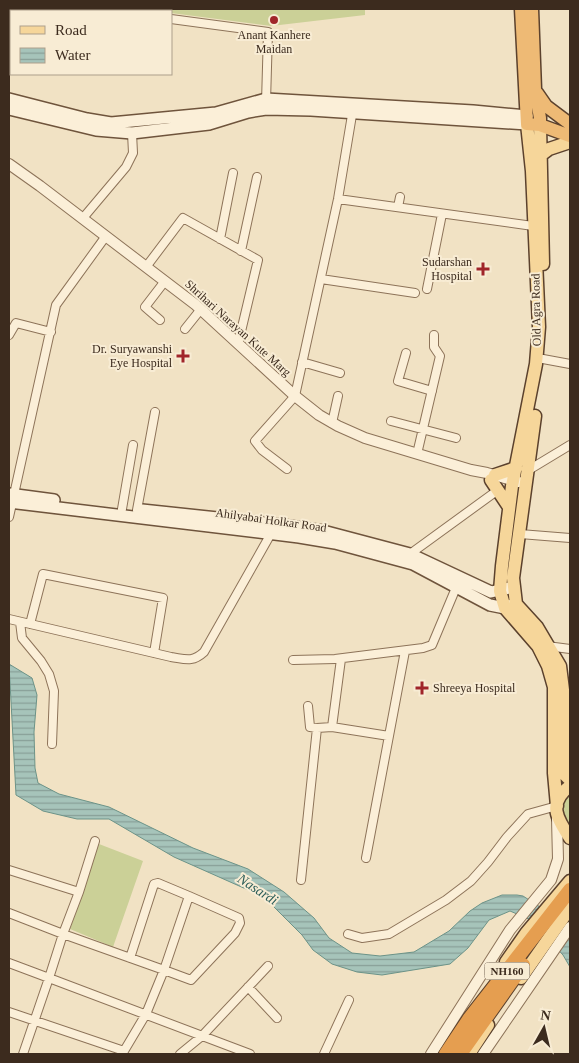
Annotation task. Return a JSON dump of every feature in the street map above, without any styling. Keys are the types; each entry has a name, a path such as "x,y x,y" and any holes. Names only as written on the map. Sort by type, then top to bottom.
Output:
{"highway":[{"name":"Old Agra Road","path":"521,9 534,121"},
{"name":"Old Agra Road","path":"532,9 534,121"},
{"path":"534,89 546,106 570,124"},
{"path":"534,121 570,129"},
{"path":"534,121 570,136"},
{"name":"NH160","path":"446,1054 470,1018 570,890"},
{"name":"NH160","path":"460,1054 534,949 569,908"}],"main road":[{"path":"9,99 79,121 96,130 132,133 209,124 248,112 266,104"},
{"path":"9,109 79,121 111,123 216,113 266,104 353,108 534,121"},
{"name":"Old Agra Road","path":"510,606 500,591 509,507 520,479 545,342 541,155 534,121"},
{"name":"Old Agra Road","path":"510,606 520,534 520,479 538,337 533,226 532,171 534,121"},
{"path":"541,155 549,148 570,142"},
{"path":"509,507 495,481 520,479"},
{"name":"Ahilyabai Holkar Road","path":"11,499 137,510 274,529 413,564 458,582 491,592 500,591 513,583"},
{"name":"Ahilyabai Holkar Road","path":"11,499 274,529 323,531 410,554 458,582 490,605 510,606"},
{"path":"510,606 537,627 544,646 554,687 562,766 565,775 570,780"},
{"path":"562,766 556,806 557,819 570,838"},
{"path":"556,806 563,792 570,786"},
{"path":"441,1054 527,932 570,881"},
{"path":"469,1054 569,908"}],"street":[{"path":"172,19 268,32 266,104"},
{"path":"287,469 262,450 255,441 295,396 338,199 353,108"},
{"path":"83,218 126,167 134,153 132,133"},
{"name":"Shrihari Narayan Kute Marg","path":"9,164 83,218 201,309 295,396 319,415 365,438 471,470 495,481 520,479"},
{"path":"220,239 233,173"},
{"path":"241,250 257,177"},
{"path":"398,207 400,197"},
{"path":"338,199 411,207 442,214 533,226"},
{"path":"427,289 442,214"},
{"path":"146,267 183,218 258,260 238,344"},
{"path":"9,517 11,499 56,305 106,236"},
{"path":"320,279 416,293"},
{"path":"160,320 145,307 165,281"},
{"path":"185,329 201,309"},
{"path":"9,335 13,322 51,332"},
{"path":"417,454 440,356 434,347 434,335"},
{"path":"406,353 398,381 432,391"},
{"path":"543,359 570,364"},
{"path":"302,362 340,373"},
{"path":"332,423 338,396"},
{"path":"137,510 155,412"},
{"path":"391,420 456,438"},
{"path":"520,479 570,444"},
{"path":"122,509 133,445"},
{"path":"410,554 495,481"},
{"path":"9,619 154,653 190,660 198,658 204,652 274,529"},
{"path":"520,534 570,538"},
{"path":"30,624 43,574 163,598 154,653"},
{"path":"293,660 341,659 405,651 432,645 458,582"},
{"path":"20,622 22,638 41,661 53,684 52,744"},
{"path":"544,646 570,649"},
{"path":"366,858 405,651"},
{"path":"332,727 341,659"},
{"path":"308,706 310,726 317,728 332,727 389,736"},
{"path":"301,880 317,728"},
{"path":"348,934 362,938 389,934 446,900 471,881 506,837 528,814 556,806"},
{"path":"432,1054 510,930 551,880 558,859 557,819"},
{"path":"23,1054 95,841"},
{"path":"9,870 79,892"},
{"path":"9,913 63,934 191,980 236,933 240,923 239,918 158,883 154,884 130,958"},
{"path":"9,1012 122,1052 146,1014 164,970 189,896"},
{"path":"483,1054 569,928"},
{"path":"9,963 250,1054"},
{"path":"180,1054 202,1036 268,966"},
{"path":"248,988 277,1018"},
{"path":"324,1054 349,1000"}],"green space":[{"name":"Anant Kanhere Maidan","path":"139,9 365,9 365,15 271,26 172,13 172,10"},
{"path":"570,792 570,830 562,811 566,797"},
{"path":"99,844 143,861 113,947 70,929"}],"water":[{"name":"Nasardi","path":"9,664 32,678 37,695 34,732 35,768 38,783 59,794 109,807 193,848 248,869 284,892 314,918 329,938 352,953 380,956 414,952 449,931 470,911 482,903 502,895 517,895 523,896 540,907 558,923 570,938 570,967 563,955 531,920 510,911 489,920 468,948 450,964 382,975 357,972 332,964 313,950 302,935 264,897 174,857 109,819 77,819 43,811 16,795"}],"place":[{"name":"Anant Kanhere Maidan","path":"274,20"},
{"name":"Sudarshan Hospital","path":"483,269"},
{"name":"Dr. Suryawanshi Eye Hospital","path":"183,356"},
{"name":"Shreeya Hospital","path":"422,688"}]}
